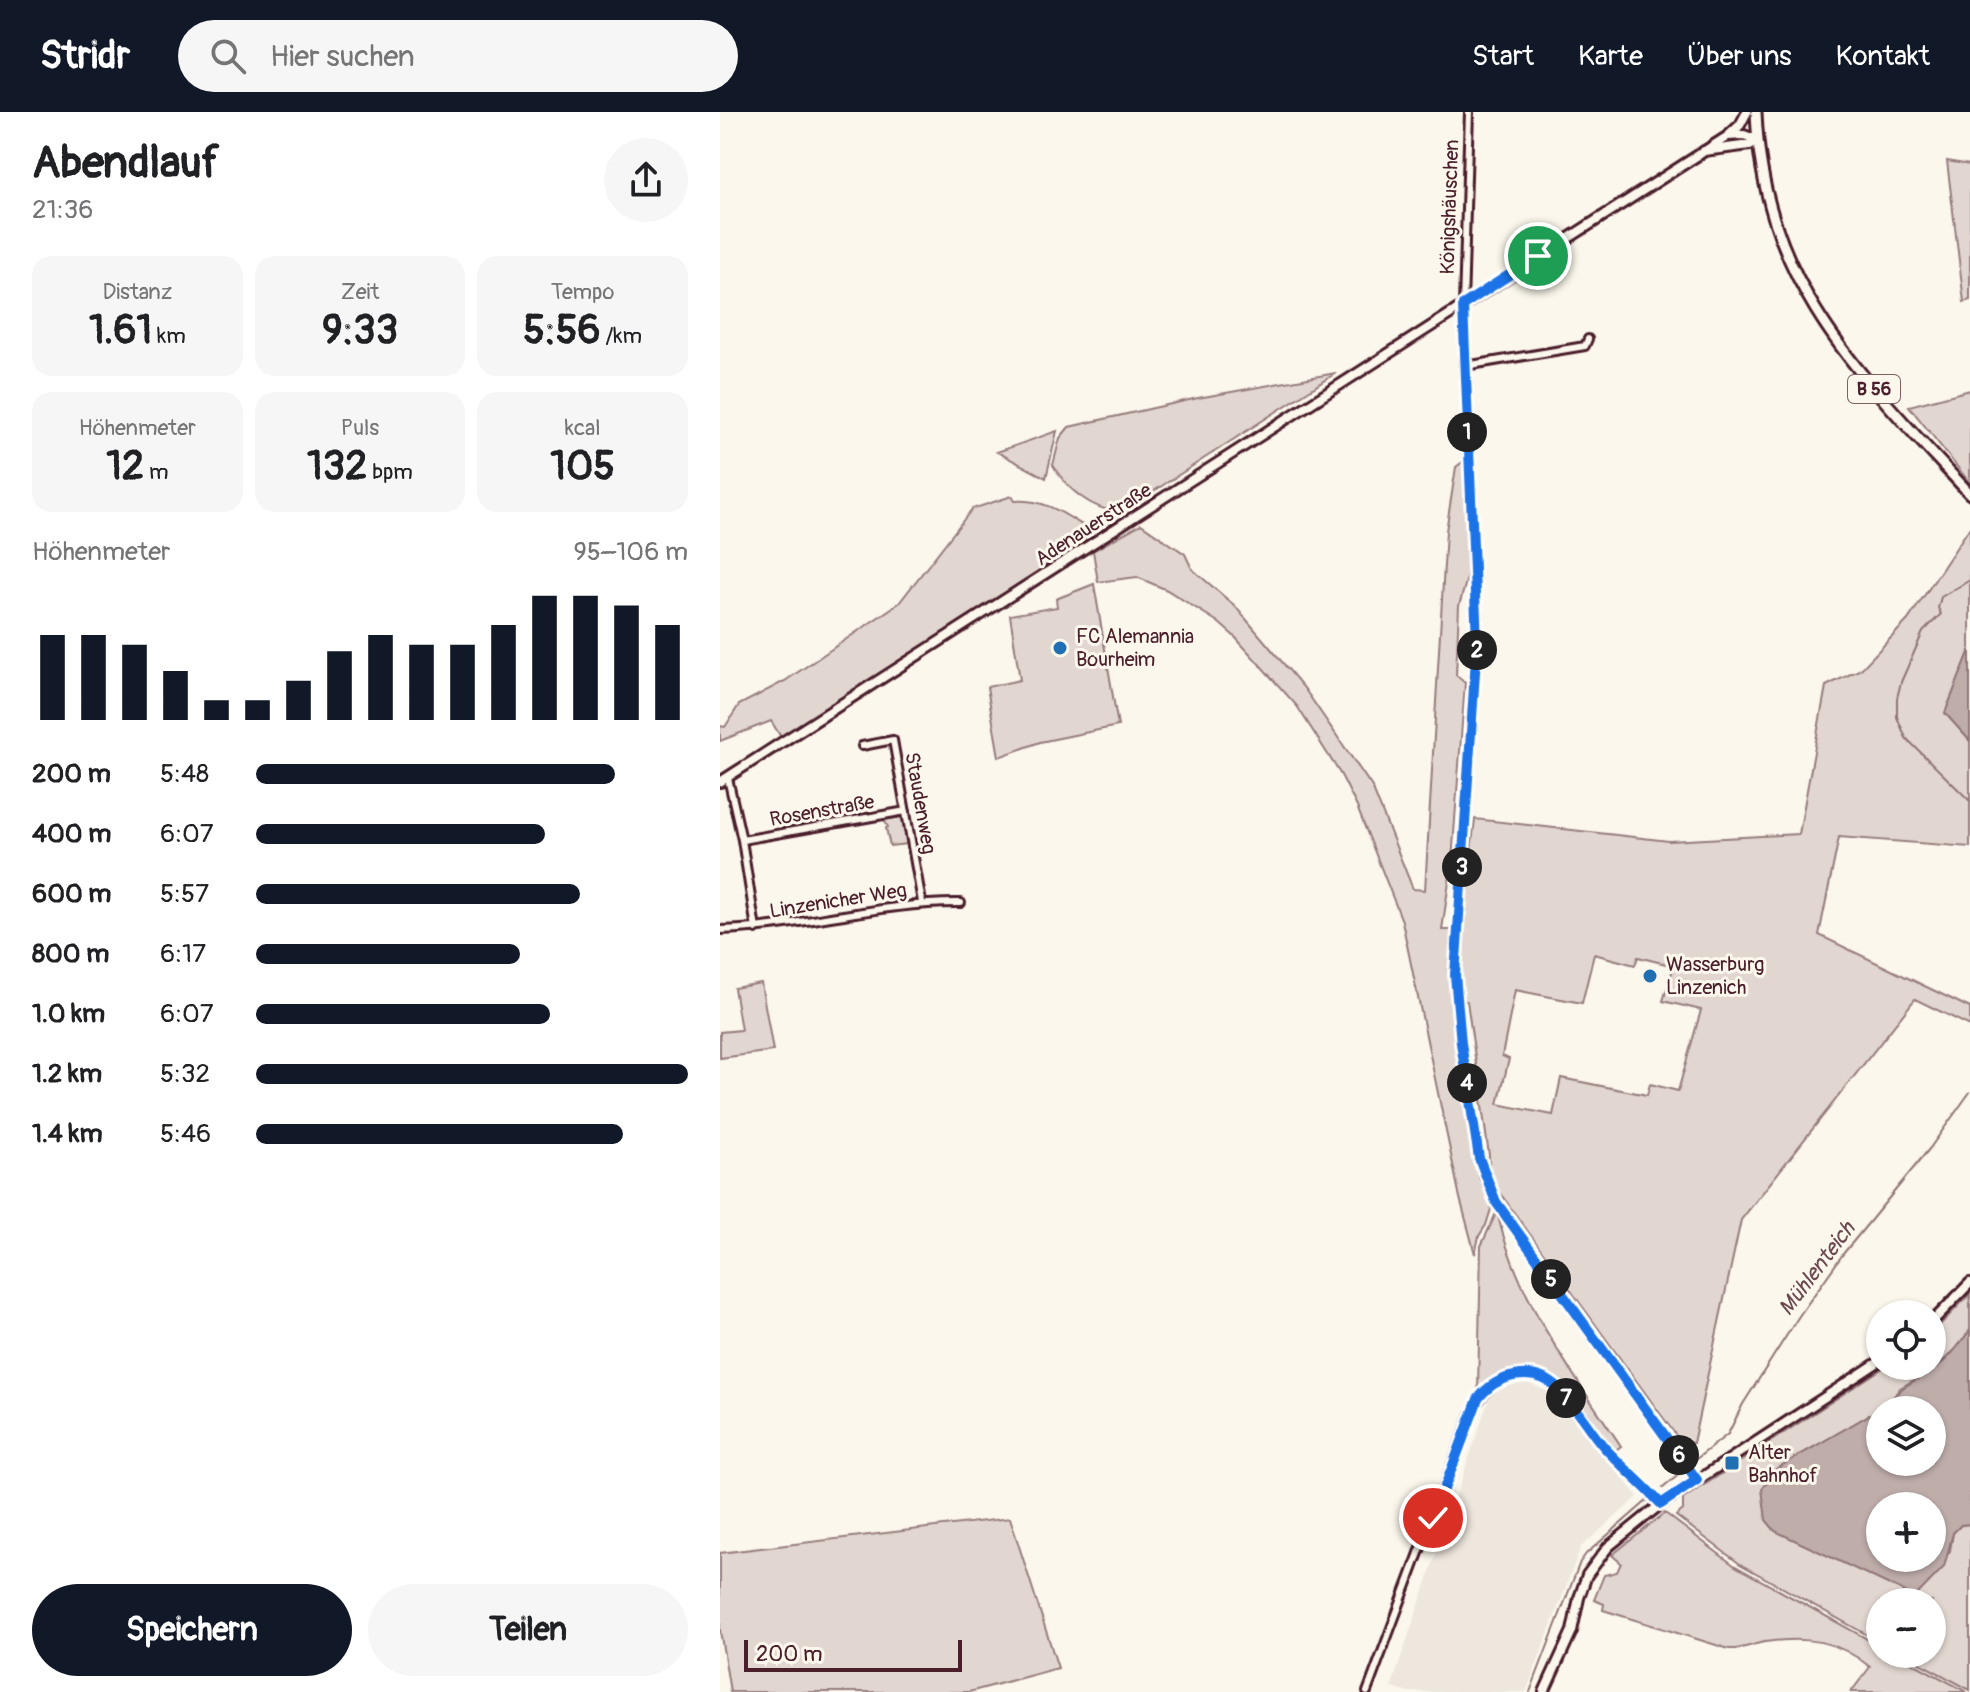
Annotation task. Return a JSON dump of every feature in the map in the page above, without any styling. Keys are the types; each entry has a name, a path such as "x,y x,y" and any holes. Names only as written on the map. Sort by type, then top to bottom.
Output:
{"main road":[{"name":"B 56","path":"1756,112 1763,178 1794,273 1827,330 1877,393 1970,494"}],"street":[{"name":"Königshäuschen","path":"1469,112 1463,305 1477,642 1455,975 1461,1043 1479,1158 1496,1202 1697,1480"},
{"name":"Adenauerstraße","path":"724,780 1728,136 1740,125 1747,112"},
{"path":"1728,136 1744,135 1757,140"},
{"path":"1704,151 1750,145 1757,140"},
{"path":"1465,366 1585,346 1588,339"},
{"name":"Staudenweg","path":"862,746 893,740 922,902"},
{"path":"724,780 742,840 756,929"},
{"name":"Rosenstraße","path":"742,840 906,811"},
{"name":"Linzenicher Weg","path":"720,930 756,929 922,902 961,903"},
{"path":"1946,1308 1970,1283"},
{"path":"1544,1692 1572,1631 1580,1592 1591,1569 1608,1547 1661,1504 1866,1370"},
{"path":"1367,1692 1478,1399 1492,1385 1508,1377 1529,1375 1558,1389 1606,1449 1661,1504"}],"shaded area":[{"path":"1947,161 1970,165 1970,300 1964,302"},
{"path":"1336,373 1120,513 1099,507 1080,496 1053,465 1060,438 1069,427 1198,398"},
{"path":"1970,390 1970,483 1909,406"},
{"path":"1057,431 1046,478 997,452"},
{"path":"1464,461 1470,568 1459,606 1456,675 1465,683 1452,861 1442,930 1454,930 1453,986 1458,1037 1480,1174 1490,1199 1491,1209 1475,1254 1460,1198 1402,921 1357,807 1341,775 1297,706 1235,637 1218,622 1167,590 1137,577 1098,582 1093,551 1141,524 1185,554 1192,569 1235,606 1304,688 1372,787 1413,889 1425,890 1446,531 1456,467"},
{"path":"1012,496 1015,501 1036,502 1054,509 1090,530 1091,537 781,737 771,721 720,741 720,726 725,727 739,705 785,681 899,603 972,509"},
{"path":"1970,527 1970,650 1945,713 1970,741 1970,847 1839,837 1819,935 1970,1008 1970,1026 1915,999 1741,1220 1693,1443 1680,1441 1497,1189 1489,1167 1467,1001 1461,1000 1461,929 1475,819 1669,841 1799,834 1826,686 1861,669 1908,620","holes":["1594,954 1635,965 1638,957 1674,966 1663,1001 1701,1010 1678,1091 1650,1084 1647,1095 1561,1078 1553,1115 1498,1104 1509,1059 1502,1056 1515,990 1582,1003"]},
{"name":"FC Alemannia Bourheim","path":"1094,584 1118,726 1040,742 999,757 987,687 1020,680 1010,615 1057,607 1056,599"},
{"path":"1970,650 1970,741 1945,713"},
{"path":"900,817 904,820 907,844 890,846 884,820"},
{"path":"761,983 773,1051 720,1058 720,1032 741,1030 734,988"},
{"path":"1497,1211 1517,1274 1531,1304 1565,1363 1621,1446 1613,1452 1569,1395 1541,1376 1524,1372 1506,1374 1478,1390 1481,1246"},
{"path":"1970,1294 1970,1330 1946,1358 1946,1319"},
{"path":"1970,1330 1970,1524 1961,1525 1953,1533 1946,1559 1946,1492 1866,1492 1866,1572 1939,1572 1924,1588 1896,1588 1775,1531 1766,1520 1762,1489 1776,1469 1866,1417 1866,1476 1946,1476 1946,1396 1895,1396 1916,1380 1946,1380 1946,1360"},
{"path":"1866,1379 1914,1380 1900,1388 1894,1396 1866,1396 1866,1417 1776,1469 1866,1552 1866,1572 1888,1572 1905,1588 1866,1588 1866,1634 1740,1564 1676,1516 1683,1510 1683,1499"},
{"path":"1529,1383 1556,1396 1638,1497 1581,1547 1526,1692 1405,1692 1391,1687 1490,1396 1505,1386"},
{"path":"1665,1513 1735,1566 1866,1638 1866,1664 1834,1646 1808,1640 1765,1642 1729,1649 1603,1610 1604,1604 1594,1600 1604,1575 1617,1572 1621,1563 1612,1555"},
{"path":"1010,1518 1058,1668 969,1692 730,1692 720,1630 720,1553"},
{"path":"1970,1524 1970,1690 1929,1668 1946,1668 1946,1588 1922,1588 1934,1572 1946,1572 1946,1556 1953,1533 1961,1525"},
{"path":"1869,1668 1922,1668 1967,1692 1851,1692"}],"waterway":[{"name":"Mühlenteich","path":"1970,580 1941,597 1938,608 1941,614 1923,632 1897,698 1897,717 1906,738 1970,801"},
{"name":"Mühlenteich","path":"1691,1463 1728,1434 1743,1404 1799,1316 1843,1254 1930,1148 1970,1092"},
{"name":"Mühlenteich","path":"1663,1488 1683,1471"},
{"name":"Mühlenteich","path":"1530,1692 1580,1562 1649,1499"}],"place":[{"name":"FC Alemannia Bourheim","path":"1060,648"},
{"name":"Wasserburg Linzenich","path":"1650,976"},
{"name":"Alter Bahnhof","path":"1732,1463"}],"route":[{"path":"1433,1518 1478,1399 1492,1385 1514,1376 1539,1378 1558,1389 1606,1449 1661,1504 1697,1480 1515,1231 1487,1186 1479,1158 1461,1043 1455,968 1477,642 1463,305 1538,256"}]}
